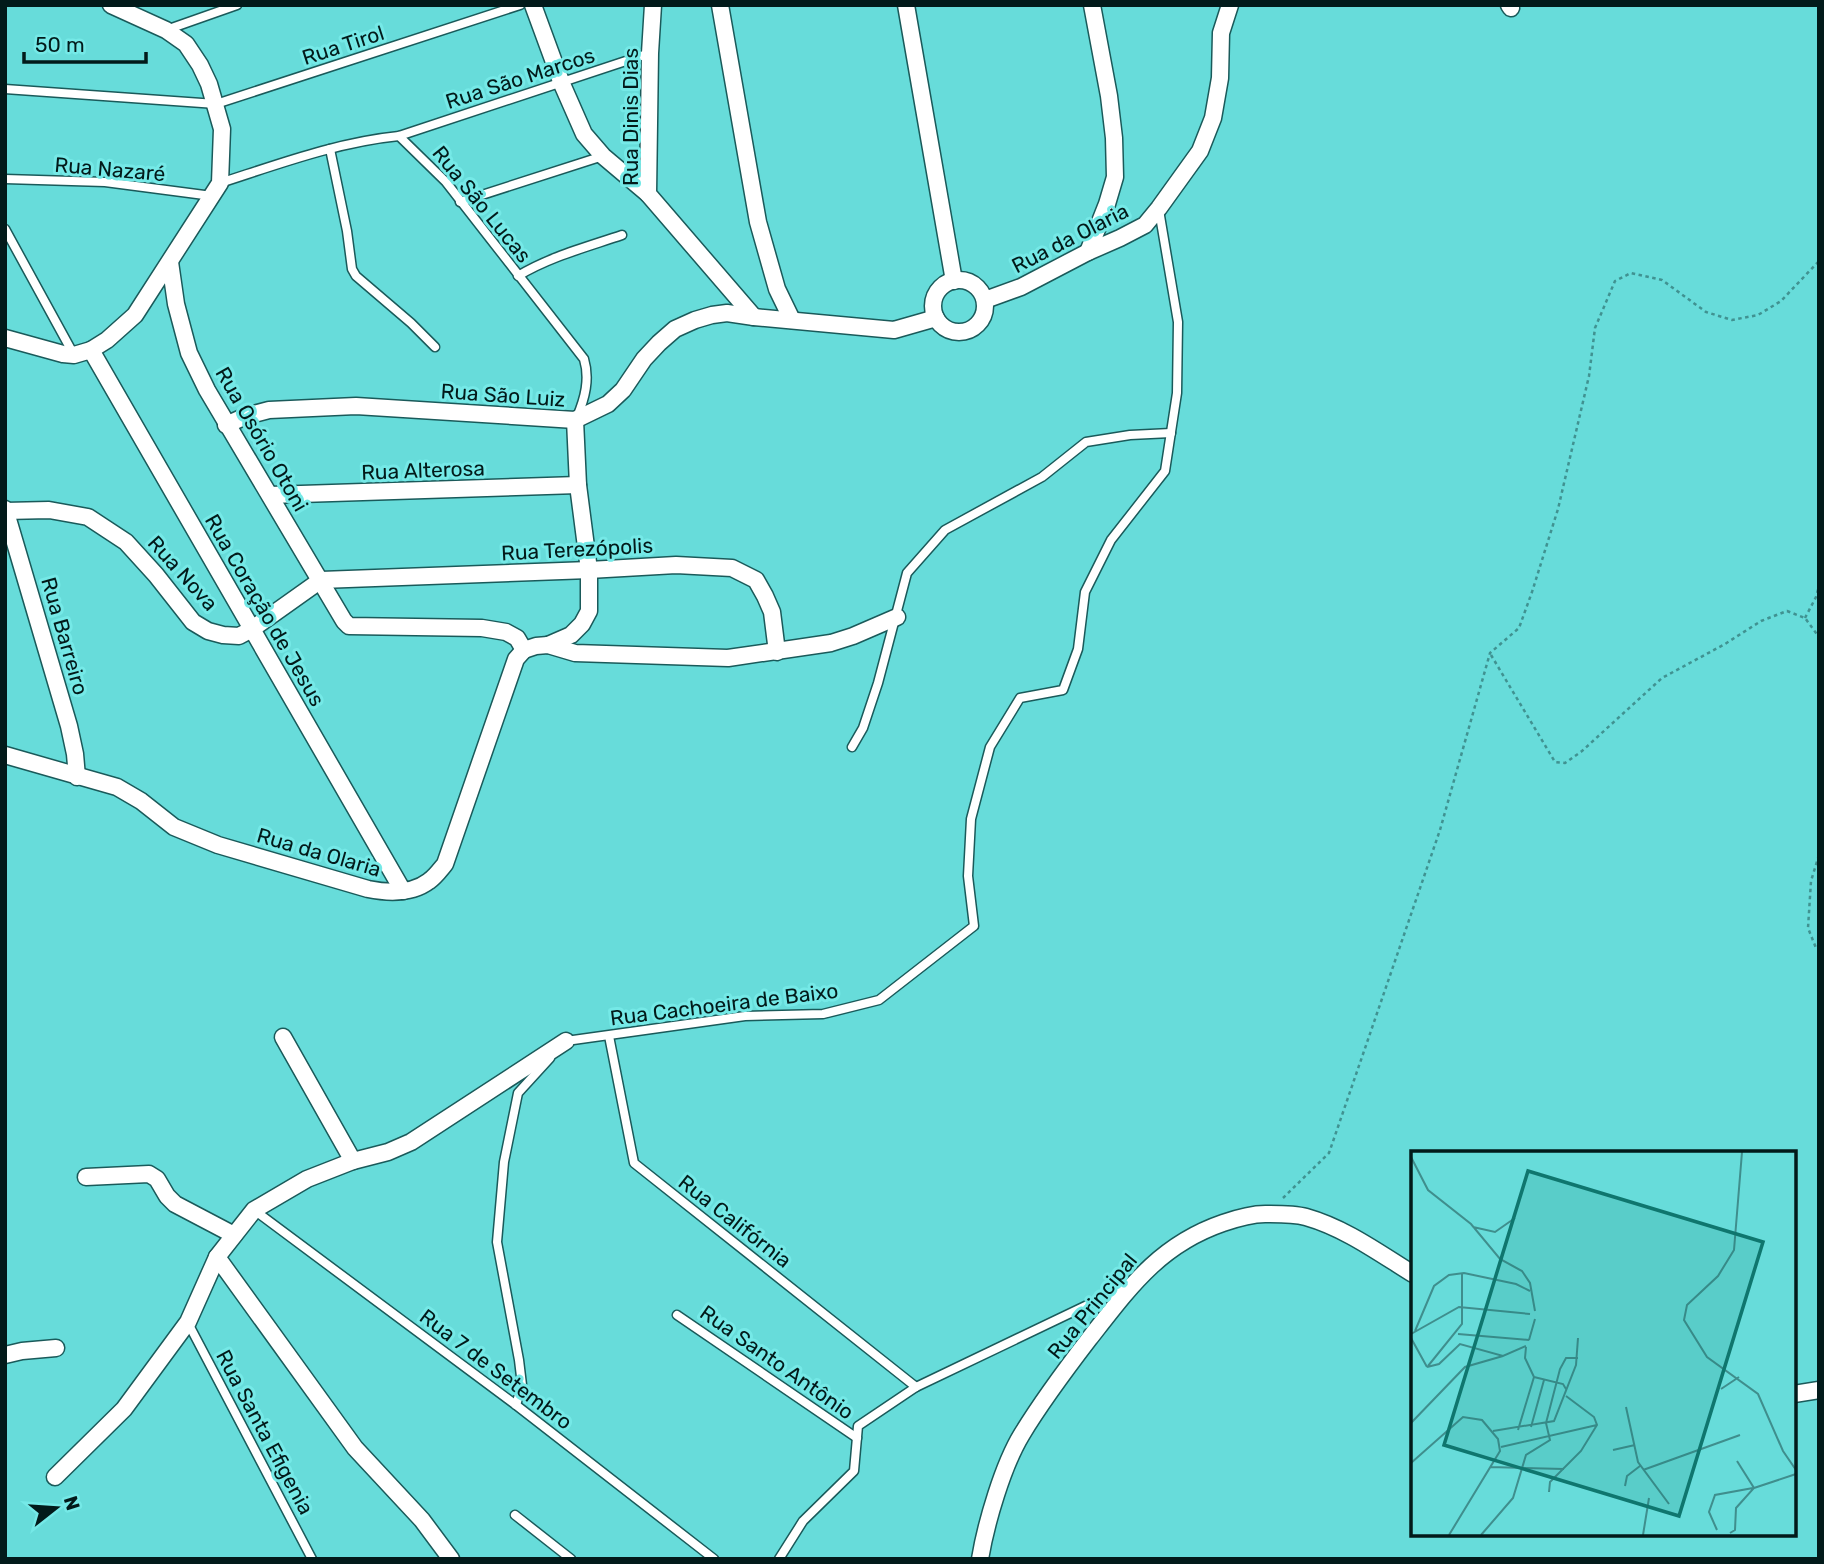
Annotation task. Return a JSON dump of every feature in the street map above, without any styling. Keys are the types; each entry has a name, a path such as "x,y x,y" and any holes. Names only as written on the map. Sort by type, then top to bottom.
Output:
{"street":[{"path":"5,338 74,355 91,350 107,340 135,315 216,190 222,129 209,84 193,55 186,44 166,30 111,5"},
{"path":"533,5 584,134 603,156 648,194"},
{"name":"Rua Dinis Dias","path":"653,5 648,194 754,317"},
{"path":"720,5 758,222 777,289 792,320"},
{"path":"906,5 954,281"},
{"path":"1088,252 1115,177 1109,96 1092,5"},
{"name":"Rua da Olaria","path":"985,300 1021,286 1145,225 1200,151 1213,118 1220,78 1221,33 1230,5"},
{"name":"Rua Osório Otoni","path":"170,262 176,304 189,353 206,390 336,609 349,626 482,628 506,632 516,638 524,650"},
{"path":"954,281 970,282 985,300 983,317 971,329 955,332 947,329 933,310 936,294 947,283 954,281"},
{"path":"575,421 608,404 623,390 644,359 659,343 675,329 695,320 726,313 894,330 936,317"},
{"name":"Rua Coração de Jesus","path":"91,350 403,891"},
{"name":"Rua São Luiz","path":"226,425 269,410 356,406 575,421 578,485 589,570 589,611 582,624 571,635 548,645"},
{"name":"Rua Alterosa","path":"270,495 578,485"},
{"name":"Rua Nova","path":"5,510 49,510 88,517 126,542 193,622 208,631 223,635 239,636 253,629 321,580"},
{"name":"Rua Barreiro","path":"5,510 69,726 77,777"},
{"name":"Rua Terezópolis","path":"321,580 676,565 732,568 756,580 765,596 772,612 778,652"},
{"path":"524,650 548,645 575,653 728,658 831,643 897,617"},
{"name":"Rua da Olaria","path":"5,755 117,788 141,800 174,827 218,845 368,890 387,893 403,891 419,887 430,880 445,864 516,659 524,650"},
{"path":"283,1037 353,1161"},
{"path":"55,1478 124,1409 188,1322 216,1257 254,1210 307,1179 411,1142 566,1041"},
{"path":"86,1177 149,1174 157,1179 175,1204 234,1235"},
{"name":"Rua Principal","path":"980,1559 996,1498 1021,1435 1070,1363 1133,1283 1178,1244 1206,1229 1236,1218 1266,1213 1304,1216 1343,1231 1411,1273"},
{"path":"216,1257 355,1448 422,1520 451,1559"},
{"path":"5,1355 56,1348"},
{"path":"1796,1395 1819,1390"}],"lane":[{"path":"166,30 236,5"},
{"name":"Rua Tirol","path":"216,104 520,5"},
{"name":"Rua São Marcos","path":"399,136 650,53"},
{"path":"5,89 216,104"},
{"path":"216,190 330,149 373,138 399,136"},
{"name":"Rua São Lucas","path":"399,136 446,182 584,359 588,372 586,390 575,421"},
{"path":"330,149 352,269 366,287 411,323 435,347"},
{"path":"460,202 603,156"},
{"name":"Rua Nazaré","path":"5,179 105,182 216,190"},
{"path":"852,747 863,728 897,617 907,573 945,530 1042,477 1086,442 1130,435 1171,433 1177,393 1178,322 1159,208"},
{"path":"5,229 74,355"},
{"path":"518,276 550,261 622,235"},
{"name":"Rua Cachoeira de Baixo","path":"566,1041 745,1016 823,1014 879,1000 974,926 968,876 971,819 990,747 1020,698 1063,690 1078,649 1085,592 1111,540 1165,471 1171,433"},
{"name":"Rua Califórnia","path":"609,1036 634,1163 916,1387"},
{"path":"516,1405 522,1385 497,1242 505,1161 518,1093 566,1041"},
{"name":"Rua 7 de Setembro","path":"254,1210 516,1405 714,1559"},
{"path":"779,1559 803,1521 854,1471 858,1426 916,1387 1133,1283"},
{"name":"Rua Santo Antônio","path":"677,1315 857,1438"},
{"name":"Rua Santa Efigenia","path":"188,1322 312,1559"},
{"path":"515,1515 571,1559"}],"path":[{"path":"1266,1213 1329,1153 1440,830 1490,653 1519,628 1532,592 1558,509 1589,376 1595,328 1615,281 1631,273 1662,280 1706,312 1732,320 1758,315 1781,301 1819,261"},
{"path":"1805,618 1819,586"},
{"path":"1490,653 1555,762 1565,763 1583,751 1662,678 1725,644 1760,621 1787,611 1805,618 1819,637"},
{"path":"1819,855 1811,881 1808,928 1819,950"}]}
